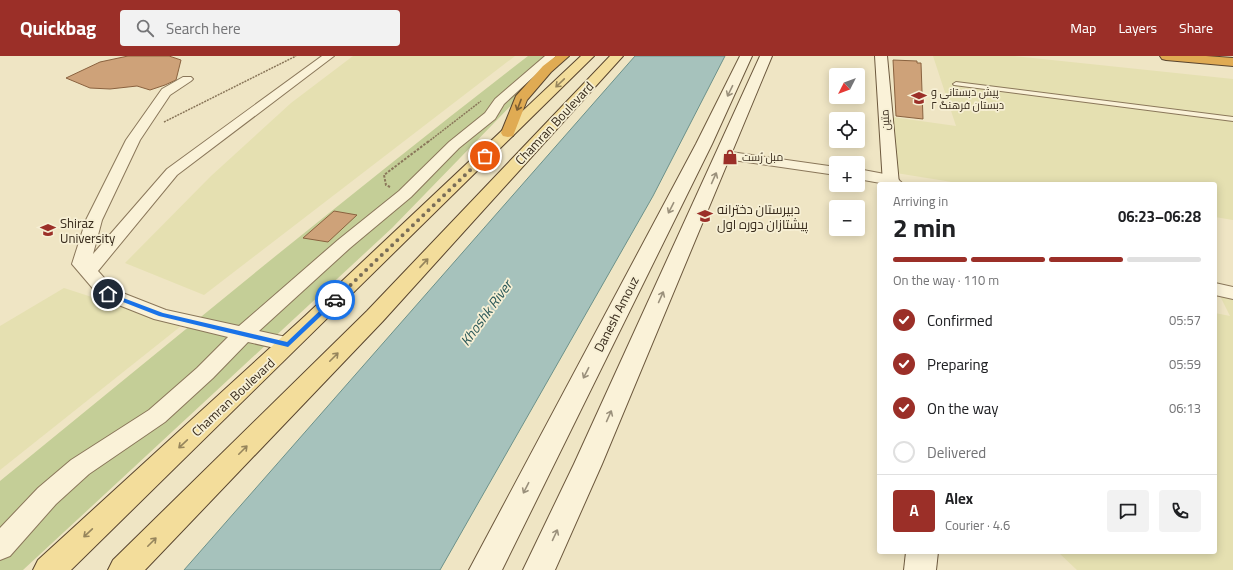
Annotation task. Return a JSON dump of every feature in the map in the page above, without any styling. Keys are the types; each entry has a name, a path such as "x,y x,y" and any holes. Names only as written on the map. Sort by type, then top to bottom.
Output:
{"highway":[{"path":"508,133 521,99 547,69 563,56"},
{"path":"1166,56 1233,62"}],"main road":[{"name":"Chamran Boulevard","path":"49,570 288,344 588,56"},
{"name":"Chamran Boulevard","path":"124,570 375,316 617,56"},
{"name":"Danesh Amouz","path":"485,570 707,138 746,56"},
{"path":"539,570 588,464 766,56"},
{"name":"متین","path":"880,56 892,182"},
{"path":"920,570 922,554"}],"street":[{"path":"88,271 172,172 329,56"},
{"path":"0,547 47,496 80,467 157,416 205,373 243,334 344,244 406,194 454,145 490,116 499,102 551,56"},
{"path":"187,79 166,92 137,135 94,220 81,264 108,294 161,315 288,344"},
{"path":"724,155 829,170"},
{"path":"865,176 892,182"},
{"path":"1217,289 1233,293"}],"lane":[{"path":"956,84 1233,119"}],"path":[{"path":"137,135 296,56"},
{"path":"406,194 386,185 384,175 485,98"}],"shaded area":[{"path":"353,56 515,56 204,295 125,263 211,176 291,103"},
{"path":"933,56 1014,56 1233,79 1233,220 1217,217 1217,182 952,182 896,173 892,117 956,126"},
{"path":"64,288 181,326 0,470 0,326"},
{"path":"1220,296 1233,299 1233,570 1077,570 1060,554 1217,554 1217,313 1230,316"}],"green space":[{"path":"528,56 559,56 392,228 23,570 0,570 0,481 328,213"}],"water":[{"name":"Khoshk River","path":"635,56 725,56 653,196 440,570 184,570"}],"building":[{"path":"128,56 169,56 181,60 176,80 150,90 137,86 110,89 90,88 66,78 100,62"},
{"path":"893,60 917,61 917,63 921,63 923,119 896,116"},
{"path":"334,211 357,215 328,242 303,238"}],"way so far":[{"path":"335,300 485,156"}],"place":[{"name":"پیش دبستانی و دبستان فرهنگ ۲","path":"919,98"},
{"name":"مبل رُست","path":"730,157"},
{"name":"دبیرستان دخترانه پیشتازان دوره اول","path":"705,216"},
{"name":"Shiraz University","path":"48,230"}],"route":[{"path":"108,294 161,315 288,344 335,300"}]}
